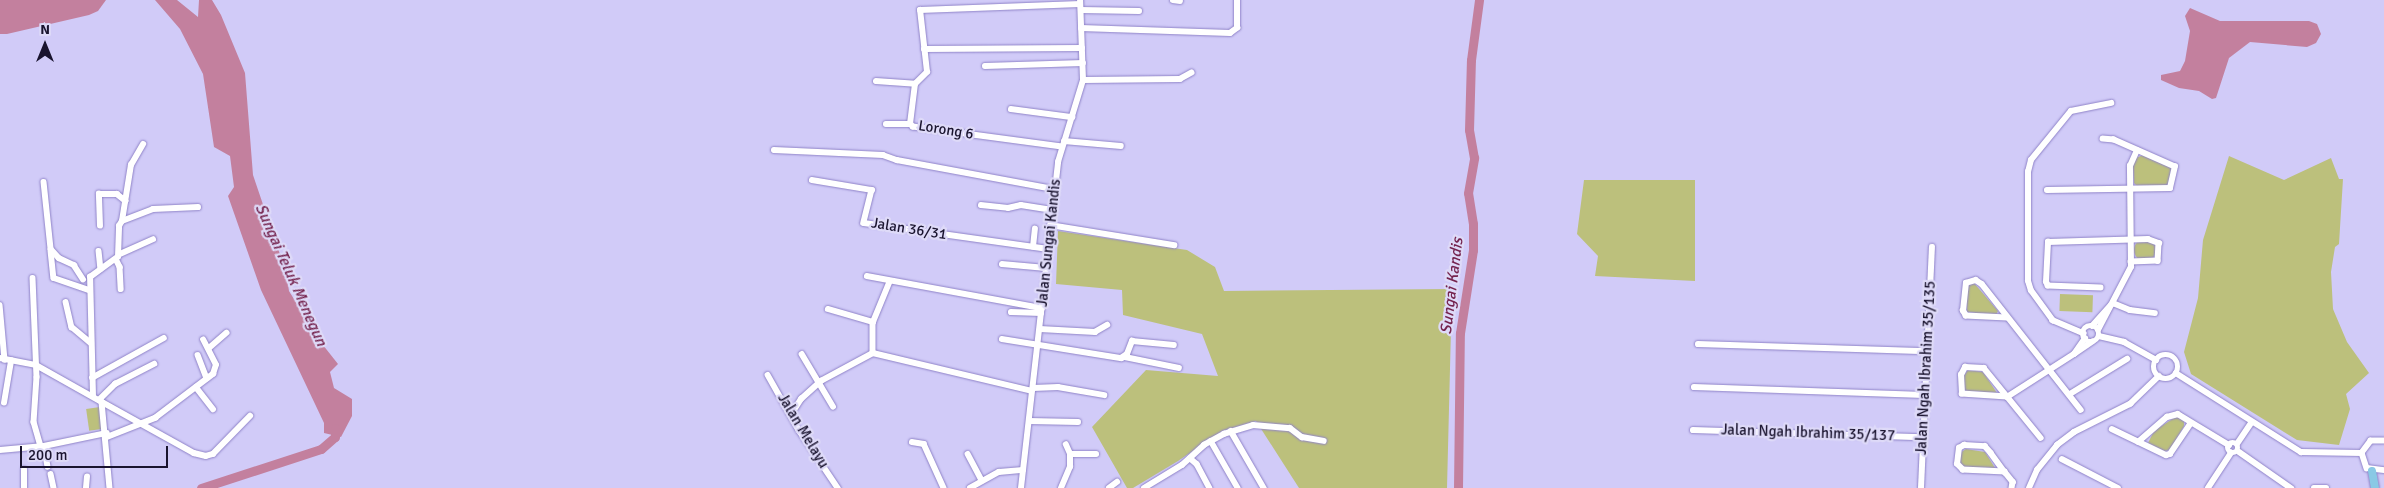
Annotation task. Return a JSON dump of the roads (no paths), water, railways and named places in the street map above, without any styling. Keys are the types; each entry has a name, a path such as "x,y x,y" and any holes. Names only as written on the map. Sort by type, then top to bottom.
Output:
{"main road":[{"path":"2372,471 2375,488"}],"street":[{"path":"1081,28 1230,33 1237,28 1237,0"},
{"path":"1082,48 924,49 922,7 1080,5 1139,11"},
{"name":"Jalan Sungai Kandis","path":"1021,488 1038,348 1054,189 1063,144 1083,80 1080,5"},
{"name":"Lorong 6","path":"924,49 927,72 915,84 910,124 1063,144 1121,146"},
{"path":"985,66 1083,63"},
{"path":"1083,80 1180,79 1191,73"},
{"path":"876,81 915,84"},
{"path":"2092,342 2053,321 2030,291 2028,281 2028,172 2031,160 2070,111 2111,103"},
{"path":"1011,109 1072,117"},
{"path":"886,124 910,124"},
{"path":"2047,190 2169,190 2177,172 2176,167 2114,140 2103,139"},
{"path":"121,289 118,257 119,226 122,221 126,201 131,165 143,144"},
{"path":"774,150 883,155 1054,189"},
{"path":"2041,438 2007,397 1984,368 1964,367 1961,375 1962,394 2007,397 2092,342 2131,262 2130,166 2137,150"},
{"name":"Jalan 36/31","path":"812,180 872,190 864,223 1048,250"},
{"path":"44,182 54,278 58,282 75,284 89,290"},
{"path":"100,226 99,194 117,194 126,201"},
{"path":"981,205 1008,208 1021,205 1052,210"},
{"path":"122,221 153,209 198,207"},
{"path":"1050,225 1174,245"},
{"path":"1033,247 1035,229"},
{"path":"75,284 86,279 118,257 153,239"},
{"path":"2101,288 2048,286 2046,282 2048,242 2155,240 2160,247 2158,261 2131,262"},
{"name":"Jalan Ngah Ibrahim 35/135","path":"1921,488 1932,247"},
{"path":"51,249 59,258 74,265 86,279 89,290 92,378 107,435 110,488"},
{"path":"99,251 101,269"},
{"path":"1002,264 1046,268"},
{"path":"867,276 889,283 1041,310"},
{"path":"33,278 36,365 34,422 48,467"},
{"path":"2007,318 1966,316 1963,312 1966,283 1976,280 1982,284 2081,410"},
{"path":"873,352 873,322 889,283"},
{"path":"66,302 72,327 91,344"},
{"path":"2074,354 2084,336 2112,304"},
{"path":"2112,304 2130,310 2154,313"},
{"path":"0,305 5,360 4,403"},
{"path":"828,309 873,322"},
{"path":"1011,312 1041,310"},
{"path":"1040,329 1095,332 1107,325"},
{"path":"2092,326 2098,333 2124,342 2156,360"},
{"path":"209,348 226,333"},
{"path":"92,378 164,338"},
{"path":"0,450 42,446 107,435 143,424 175,405 217,368 209,348 203,340"},
{"path":"1002,340 1038,348 1125,357 1179,368"},
{"path":"1125,357 1132,341 1174,344"},
{"path":"1698,344 1927,351"},
{"path":"790,410 796,407 819,382 873,352 1032,390 1058,386 1104,395"},
{"path":"802,354 833,406"},
{"path":"198,355 206,378"},
{"path":"2162,356 2173,357 2177,363 2176,373 2169,378 2159,376 2154,368 2156,360 2162,356"},
{"path":"2070,394 2127,358"},
{"path":"5,360 36,365 194,453 206,456 213,454 250,416"},
{"path":"98,400 115,384 154,364"},
{"path":"2176,373 2251,423 2301,452 2324,455 2362,453"},
{"name":"Jalan Melayu","path":"768,375 790,410 799,430 838,488"},
{"path":"2029,488 2037,470 2057,445 2074,432 2130,404 2159,376"},
{"path":"196,387 213,409"},
{"path":"1694,387 1924,395"},
{"path":"2138,442 2174,414 2228,445 2237,444"},
{"path":"1029,421 1078,422"},
{"path":"2112,429 2162,454 2170,454 2191,423"},
{"path":"2251,423 2237,444 2238,451 2290,488"},
{"path":"1144,488 1190,458 1211,441 1231,431 1253,425 1290,428 1302,437 1324,441"},
{"name":"Jalan Ngah Ibrahim 35/137","path":"1693,430 1922,437"},
{"path":"1231,431 1264,488"},
{"path":"2384,441 2371,440 2362,453 2364,464 2372,471 2384,470"},
{"path":"1211,441 1238,488"},
{"path":"912,442 924,444 944,488"},
{"path":"2005,472 1963,470 1957,464 1959,448 1964,444 1985,446 2005,472 2012,482 2012,488"},
{"path":"2228,445 2230,453"},
{"path":"1062,488 1070,467 1070,454 1066,446"},
{"path":"2208,488 2230,453 2238,451"},
{"path":"968,454 982,480"},
{"path":"1070,454 1096,454"},
{"path":"1190,458 1197,464 1210,488"},
{"path":"2062,459 2116,487"},
{"path":"24,470 24,488"},
{"path":"970,488 999,472 1023,470"},
{"path":"52,474 54,488"},
{"path":"86,488 87,477"},
{"path":"1109,488 1117,482"},
{"path":"2314,488 2326,488"}],"waterway":[{"name":"Sungai Kandis","path":"1458,488 1460,333 1473,250 1473,224 1468,193 1474,158 1469,130 1471,60 1479,0"},
{"name":"Sungai Teluk Menegun","path":"201,488 321,449 335,437 335,428"}]}
